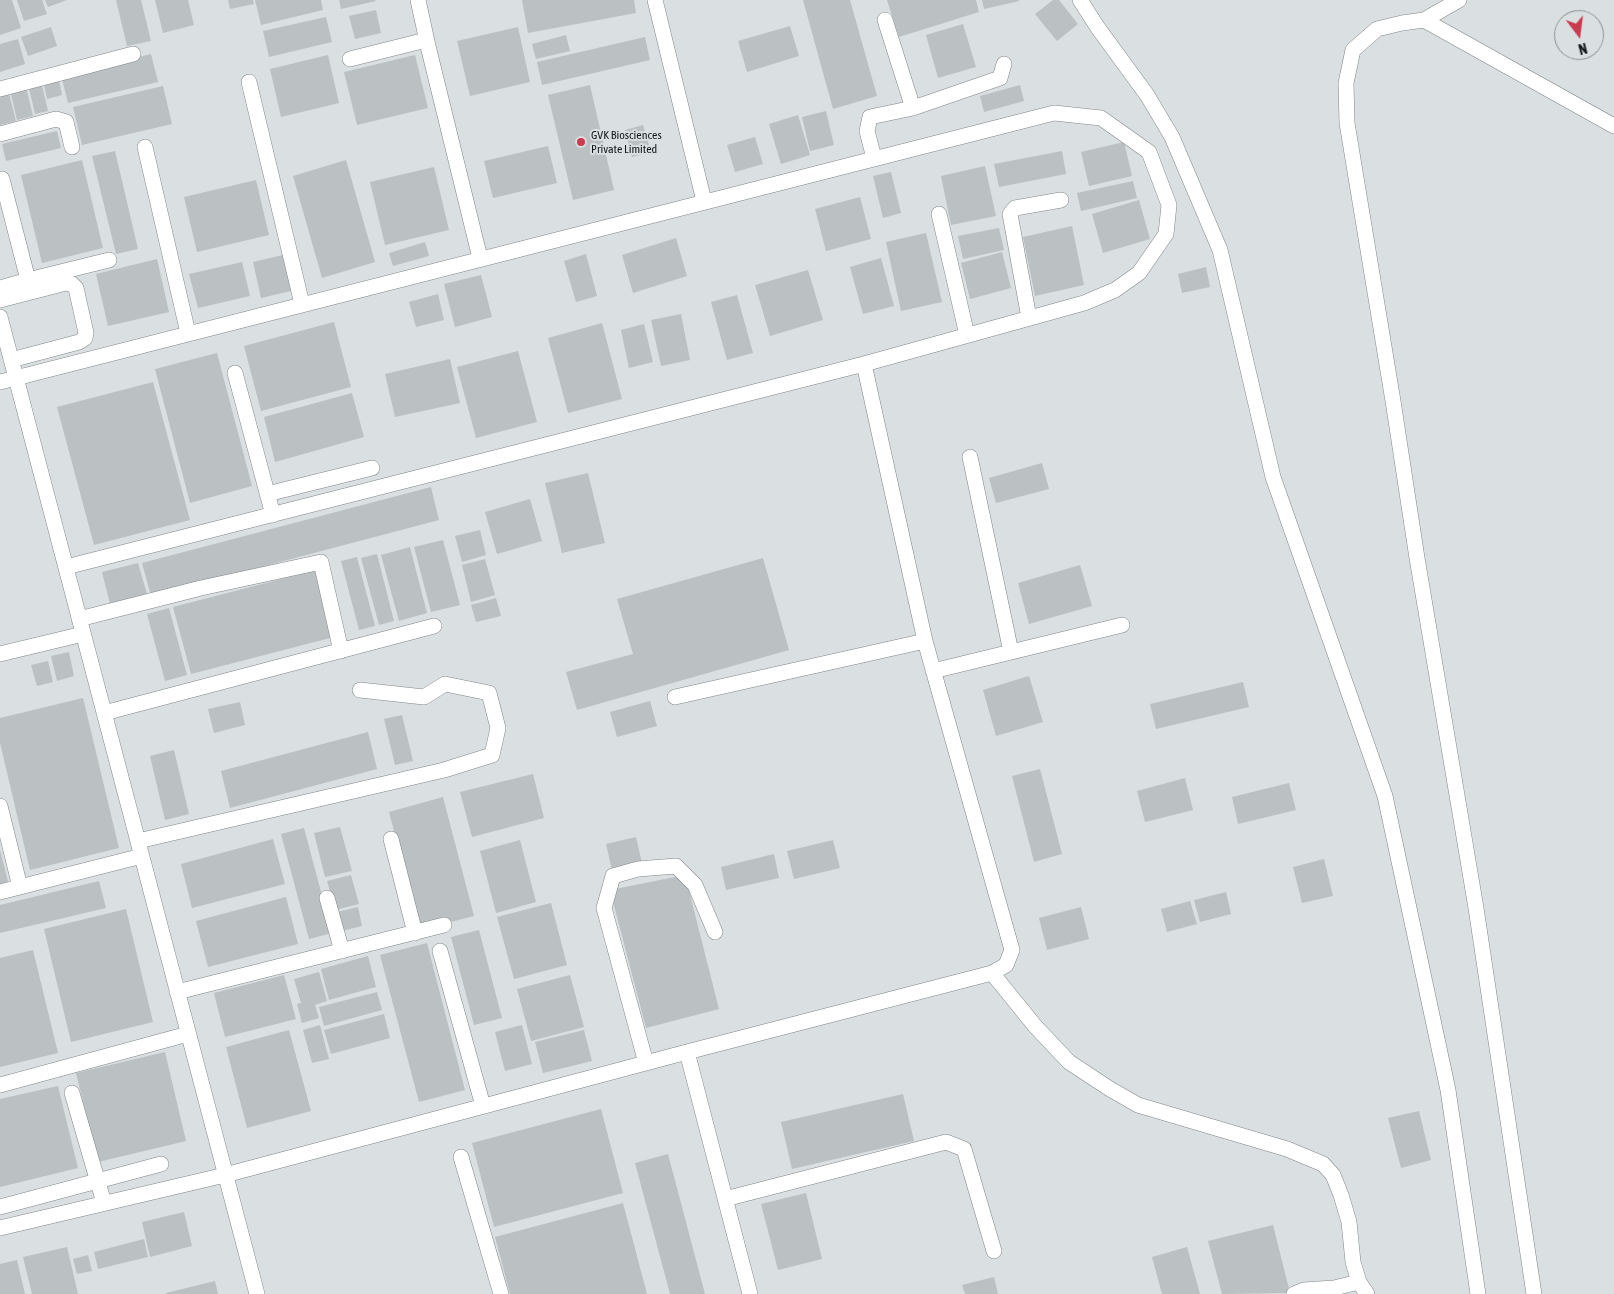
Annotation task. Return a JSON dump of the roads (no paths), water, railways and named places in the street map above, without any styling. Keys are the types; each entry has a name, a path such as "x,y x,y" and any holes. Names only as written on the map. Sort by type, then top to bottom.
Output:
{"street":[{"path":"418,0 426,40 480,258"},
{"path":"655,0 704,201"},
{"path":"1080,0 1147,95 1172,137 1220,250 1273,477 1385,796 1448,1090 1478,1294"},
{"path":"1460,0 1424,20 1402,22 1376,29 1353,50 1346,83 1347,123 1476,908 1534,1294"},
{"path":"886,20 913,108"},
{"path":"1424,20 1614,126"},
{"path":"350,59 426,40"},
{"path":"0,89 133,54"},
{"path":"874,158 867,131 870,117 913,108 1000,78 1004,64"},
{"path":"249,82 302,304"},
{"path":"0,382 1054,113 1102,118 1149,152 1168,205 1166,234 1139,273 1115,290 1084,303 864,364 66,567"},
{"path":"0,134 56,120 66,122 72,147"},
{"path":"1149,152 1172,137"},
{"path":"145,147 188,333"},
{"path":"2,179 28,280"},
{"path":"1029,318 1010,214 1015,208 1061,200"},
{"path":"939,214 967,335"},
{"path":"0,288 109,260"},
{"path":"0,300 66,283 72,284 76,288 86,333 85,338 79,342 11,360"},
{"path":"0,317 257,1294"},
{"path":"160,1190 154,1162 98,1180 0,1207 3,1227 225,1175 992,973 1006,965 1012,950 925,641 864,364"},
{"path":"235,373 273,515"},
{"path":"970,457 1011,652"},
{"path":"268,494 372,468"},
{"path":"0,654 200,588 321,562 341,651"},
{"path":"933,671 1122,625"},
{"path":"104,713 434,626"},
{"path":"675,697 925,641"},
{"path":"138,841 444,770 492,755 498,728 488,693 445,684 424,697 360,690"},
{"path":"0,806 20,887"},
{"path":"391,839 415,933"},
{"path":"0,892 142,856"},
{"path":"646,1063 604,908 613,876 638,869 676,866 695,885 715,932"},
{"path":"327,898 342,951"},
{"path":"177,992 444,925"},
{"path":"440,951 483,1106"},
{"path":"992,973 1035,1026 1069,1062 1110,1089 1138,1105 1287,1149 1323,1164 1333,1175 1341,1195 1349,1222 1353,1262 1363,1288 1304,1290 1294,1294"},
{"path":"0,1085 188,1034"},
{"path":"688,1052 750,1294"},
{"path":"72,1093 104,1204"},
{"path":"726,1199 946,1142 964,1149 994,1251"},
{"path":"461,1157 501,1294"}],"place":[{"name":"GVK Biosciences Private Limited","path":"581,142"}]}
